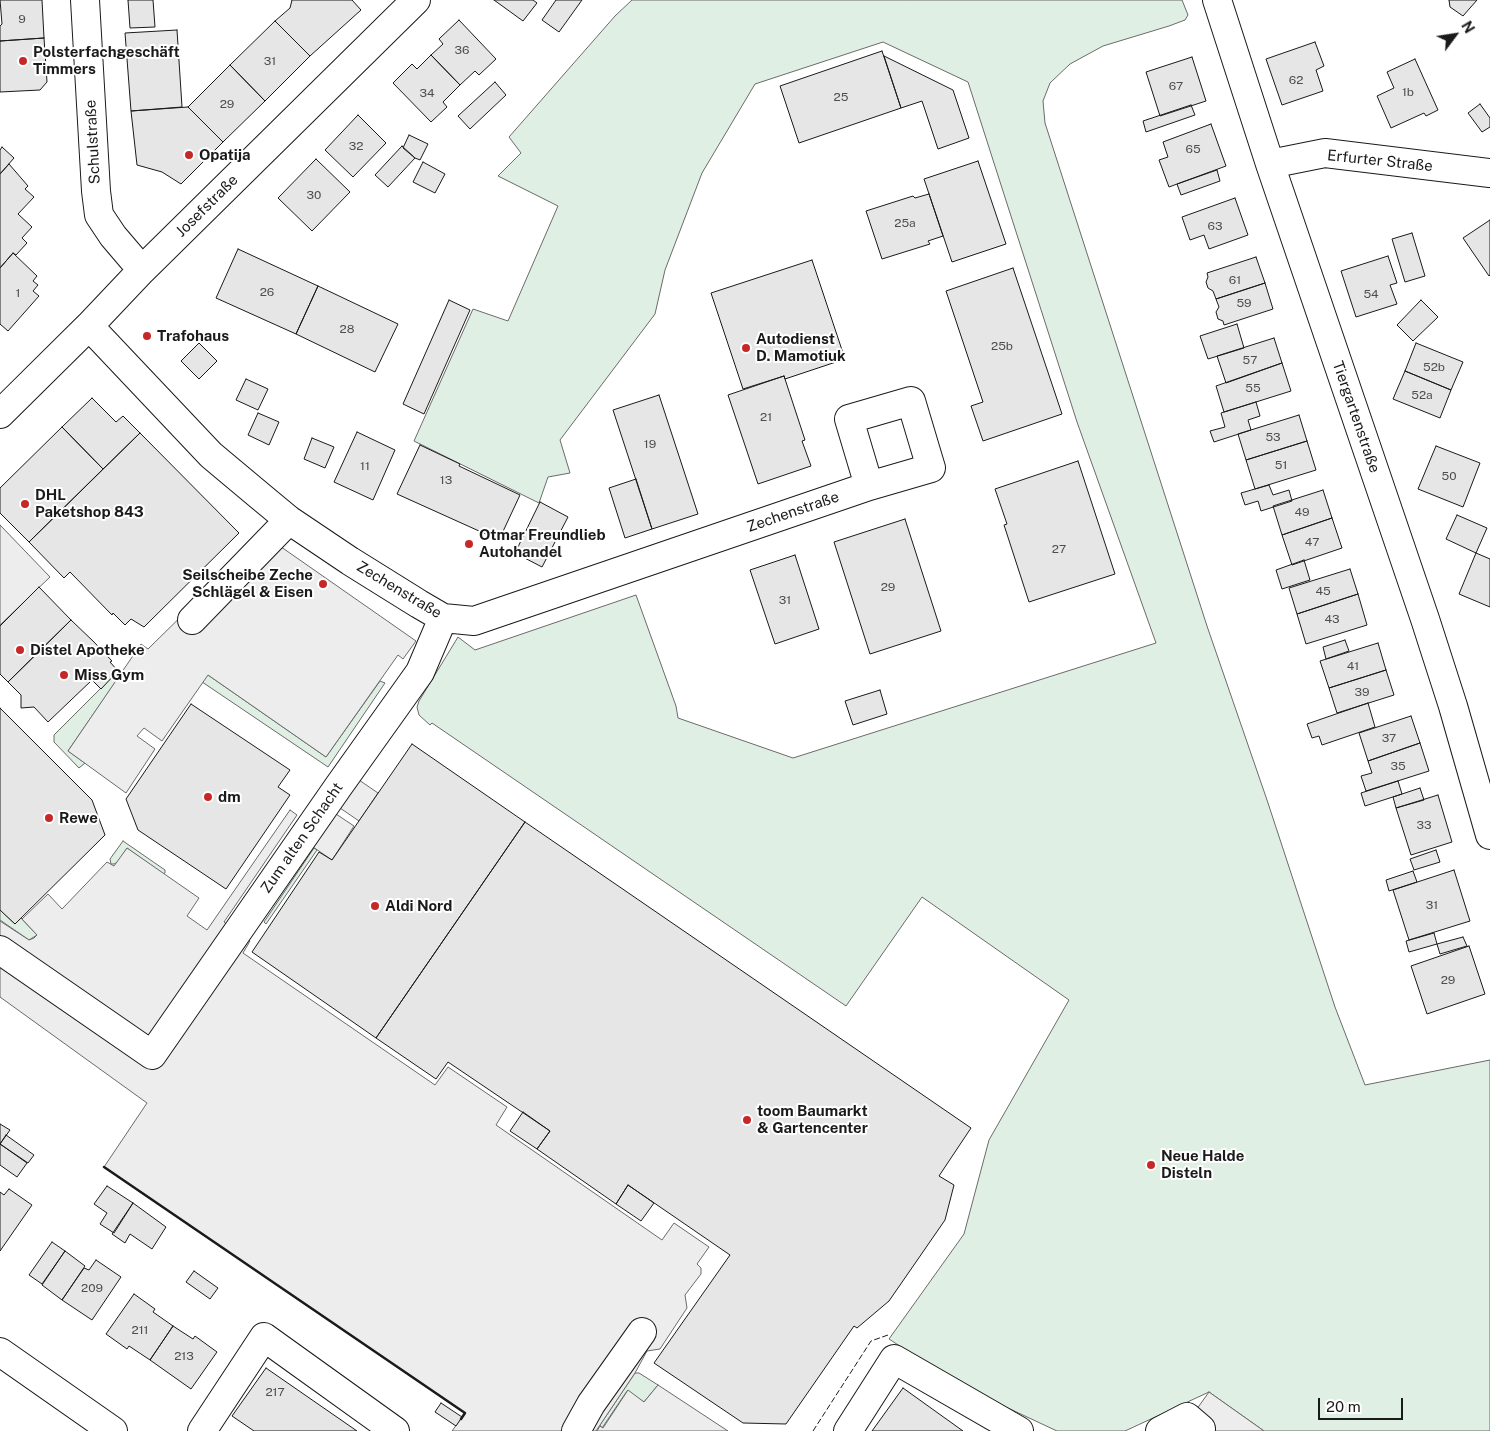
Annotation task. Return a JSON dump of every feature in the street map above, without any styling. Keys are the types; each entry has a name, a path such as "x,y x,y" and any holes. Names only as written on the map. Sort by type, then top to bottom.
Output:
{"street":[{"name":"Schulstraße","path":"84,0 99,215 112,236 142,270"},
{"name":"Josefstraße","path":"0,414 89,326 142,270 416,0"},
{"name":"Tiergartenstraße","path":"1217,0 1270,164 1425,619 1453,706 1490,835"},
{"name":"Erfurter Straße","path":"1270,164 1325,153 1490,173"},
{"name":"Zechenstraße","path":"89,326 211,455 290,520 366,571 443,618 474,621 869,486"},
{"path":"192,620 290,520"},
{"name":"Zum alten Schacht","path":"0,950 152,1055 420,672 443,618"},
{"path":"579,1430 591,1404 642,1332"},
{"path":"202,1431 264,1337 395,1431"},
{"path":"0,1352 113,1431"},
{"path":"848,1431 894,1359 1019,1431"},
{"path":"1160,1431 1187,1417 1201,1430"}],"green space":[{"path":"632,0 1182,0 1188,15 1185,20 1103,46 1070,64 1050,83 1043,101 1045,123 1207,626 1335,1007 1365,1085 1490,1060 1490,1431 1264,1431 1209,1392 1125,1431 1057,1431 961,1386 889,1339 964,1234 989,1140 1069,1000 922,897 846,1006 432,723 430,725 419,715 417,707 419,701 458,637 475,650 636,595 676,706 678,718 793,758 1156,643 1077,422 968,82 883,42 755,84 702,173 665,270 655,314 560,440 570,473 548,477 539,503 414,441 473,309 508,321 558,206 498,176 521,153 509,137 615,16"},
{"path":"174,663 208,675 326,757 380,681 385,683 328,767"},
{"path":"118,671 121,674 68,751 85,763 79,768 54,742 54,735"},
{"path":"123,841 165,870 165,873 163,874 127,848 118,862 111,864 110,859"},
{"path":"314,848 317,850 266,924 264,922"},
{"path":"0,910 15,924 21,918 37,935 29,940 0,920"},
{"path":"635,1373 639,1373 658,1385 644,1402 627,1391 602,1428 600,1425"}],"shaded area":[{"path":"0,525 50,577 0,625"},
{"path":"264,535 416,641 403,659 398,655 326,757 208,675 162,741 144,728 137,736 155,749 126,793 68,751 141,644 148,649"},
{"path":"359,780 378,793 359,821 340,808"},
{"path":"290,810 297,815 224,922 250,941 243,953 435,1085 448,1067 507,1107 496,1125 662,1240 674,1223 709,1247 697,1264 701,1268 701,1274 685,1295 687,1308 660,1349 647,1351 635,1373 596,1431 452,1431 465,1413 104,1167 147,1103 0,997 0,921 29,940 34,938 37,935 22,919 48,894 62,909 107,862 114,866 127,848 199,898 187,916 207,930"},
{"path":"336,814 354,826 332,860 313,847"},
{"path":"658,1385 728,1431 597,1431 600,1426 603,1428 628,1390 644,1402"},
{"path":"1209,1392 1264,1431 1181,1431"}],"building":[{"path":"0,0 42,0 44,38 0,41 0,26 2,24"},
{"path":"128,0 153,0 155,27 130,28"},
{"path":"292,0 352,0 361,10 310,56 275,21 290,8"},
{"path":"494,0 533,0 537,3 523,21"},
{"path":"556,0 582,0 559,32 542,20"},
{"path":"1449,0 1477,0 1463,16 1450,7"},
{"path":"459,20 496,59 479,75 475,71 460,85 431,55 443,44 439,39"},
{"path":"275,21 310,56 265,101 230,65"},
{"path":"177,30 182,107 131,111 125,33"},
{"name":"Polsterfachgeschäft Timmers","path":"44,38 47,82 40,90 0,92 0,41"},
{"path":"1315,42 1324,66 1316,70 1323,91 1282,105 1266,59"},
{"path":"882,51 901,108 799,143 780,86"},
{"path":"431,55 460,85 443,102 447,107 431,122 393,83 412,64 417,69"},
{"path":"884,56 953,90 969,138 938,149 922,101 901,108"},
{"path":"1192,57 1206,101 1160,116 1146,72"},
{"path":"1415,59 1438,110 1426,116 1424,113 1391,128 1377,96 1394,88 1387,72"},
{"path":"230,65 265,101 223,142 188,107"},
{"path":"495,82 506,95 470,129 458,116"},
{"path":"1480,104 1490,118 1490,127 1482,132 1468,113"},
{"path":"1191,105 1195,115 1146,132 1143,121"},
{"path":"188,107 223,142 181,184 162,172 137,165 131,111"},
{"path":"358,115 386,143 353,177 325,150"},
{"path":"1211,124 1226,166 1169,187 1159,160 1168,157 1163,142"},
{"path":"409,135 428,144 420,160 403,148"},
{"path":"402,146 415,158 388,187 375,175"},
{"path":"2,147 14,158 0,174 0,150"},
{"path":"316,159 350,192 312,231 278,198"},
{"path":"978,161 1006,244 952,262 924,179"},
{"path":"423,162 445,174 435,193 413,182"},
{"path":"9,164 28,186 25,189 34,197 18,214 32,227 22,238 27,243 16,255 13,253 0,268 0,174"},
{"path":"1217,170 1220,181 1181,195 1177,184"},
{"path":"929,194 943,236 928,241 930,244 882,259 866,211 913,196 915,198"},
{"path":"1235,198 1248,235 1209,249 1204,235 1190,240 1182,217"},
{"path":"1490,220 1490,275 1489,276 1463,238"},
{"path":"1412,233 1425,276 1405,282 1392,239"},
{"path":"238,249 318,286 296,334 216,298"},
{"path":"13,253 37,276 33,281 38,285 33,291 39,296 8,331 0,324 0,268"},
{"path":"1388,256 1397,283 1390,285 1397,304 1356,317 1341,271"},
{"path":"1256,257 1265,283 1216,299 1213,291 1208,288 1206,282 1207,273"},
{"path":"812,260 845,359 785,379 784,376 743,389 711,293"},
{"path":"1013,268 1062,414 983,441 971,406 983,402 946,291"},
{"path":"1265,283 1273,309 1224,325 1223,321 1218,319 1216,312 1219,307 1216,299"},
{"path":"318,286 398,324 375,372 296,334"},
{"path":"449,300 470,310 424,414 403,404"},
{"path":"1421,300 1438,317 1413,341 1397,325"},
{"path":"1237,324 1244,348 1208,359 1200,336"},
{"path":"1274,338 1282,363 1226,383 1217,356"},
{"path":"199,343 217,361 199,379 181,361"},
{"path":"1416,343 1463,362 1451,390 1405,371"},
{"path":"1282,363 1291,391 1224,412 1216,386"},
{"path":"1405,371 1451,390 1440,418 1393,399"},
{"path":"784,376 805,440 802,441 811,466 758,484 728,395"},
{"path":"246,379 268,389 258,410 236,400"},
{"path":"659,395 698,514 652,529 613,410"},
{"path":"92,398 116,422 123,416 140,433 103,469 62,427"},
{"path":"1256,402 1260,416 1248,420 1251,430 1214,442 1210,431 1225,427 1221,413"},
{"path":"258,413 279,422 269,445 248,435"},
{"path":"1299,415 1307,441 1246,460 1238,434"},
{"path":"62,427 103,469 29,542 0,513 0,488"},
{"path":"357,432 395,450 373,500 334,482"},
{"path":"140,433 239,533 144,627 131,619 125,625 113,613 112,615 70,572 64,578 29,542"},
{"path":"312,438 334,447 325,468 304,459"},
{"path":"1307,441 1316,470 1255,489 1246,460"},
{"path":"420,445 520,495 499,540 397,494"},
{"path":"1436,446 1480,463 1463,507 1418,489"},
{"path":"1078,461 1115,574 1029,602 1004,525 1007,524 995,489"},
{"path":"636,479 652,529 625,538 609,488"},
{"path":"1269,485 1273,495 1289,490 1292,501 1261,511 1258,501 1245,505 1241,493"},
{"path":"1323,490 1332,518 1282,535 1273,506"},
{"path":"540,502 568,517 542,567 515,553"},
{"path":"1457,515 1487,528 1476,553 1446,539"},
{"path":"1332,518 1342,548 1292,565 1282,535"},
{"path":"905,519 941,631 870,654 834,542"},
{"path":"1476,553 1490,559 1490,607 1459,594"},
{"path":"795,555 819,629 775,644 750,570"},
{"path":"1304,560 1310,580 1282,589 1276,570"},
{"path":"1350,569 1358,594 1297,614 1289,588"},
{"name":"Distel Apotheke","path":"39,587 71,620 8,682 0,674 0,626"},
{"path":"1358,594 1367,625 1306,644 1297,614"},
{"name":"Miss Gym","path":"71,620 112,661 110,662 118,671 101,689 92,680 48,722 34,707 21,708 21,695 8,682"},
{"path":"1345,640 1349,651 1326,659 1323,647"},
{"path":"1378,643 1386,670 1329,688 1320,661"},
{"path":"1386,670 1394,695 1337,713 1329,688"},
{"path":"880,690 887,714 853,725 845,701"},
{"path":"1368,703 1375,727 1322,745 1319,736 1312,738 1307,724"},
{"name":"dm","path":"191,704 290,770 278,787 290,795 226,889 138,830 126,799"},
{"name":"Rewe","path":"0,708 92,800 105,835 15,924 0,910"},
{"path":"1411,716 1420,743 1368,761 1359,733"},
{"path":"1420,743 1429,771 1366,791 1361,776 1372,773 1368,761"},
{"name":"Aldi Nord","path":"412,744 525,822 376,1038 252,952 319,852 332,860"},
{"path":"1398,781 1402,794 1365,806 1361,793"},
{"path":"1420,788 1424,800 1396,808 1393,797"},
{"path":"1438,795 1452,842 1411,855 1396,808"},
{"name":"toom Baumarkt & Gartencenter","path":"525,822 971,1128 939,1176 954,1185 945,1220 889,1301 857,1328 854,1326 786,1424 743,1423 654,1363 730,1255 628,1185 616,1204 537,1149 550,1131 448,1062 436,1079 376,1038"},
{"path":"1436,850 1440,862 1414,870 1410,859"},
{"path":"1454,870 1470,921 1409,940 1393,890"},
{"path":"1413,871 1417,882 1389,891 1386,880"},
{"path":"1434,933 1437,944 1409,952 1406,941"},
{"path":"1463,937 1467,946 1440,954 1437,944"},
{"path":"1469,946 1485,994 1427,1014 1411,966"},
{"path":"523,1112 550,1131 537,1149 510,1131"},
{"path":"0,1124 10,1130 0,1144"},
{"path":"6,1135 34,1155 28,1163 0,1144"},
{"path":"0,1144 27,1163 17,1177 0,1165"},
{"path":"628,1185 654,1203 641,1221 616,1204"},
{"path":"107,1186 133,1203 114,1233 100,1224 107,1213 94,1204"},
{"path":"9,1189 32,1205 0,1251 0,1192 4,1195"},
{"path":"133,1203 166,1227 152,1249 130,1234 125,1243 112,1234"},
{"path":"52,1242 65,1251 42,1284 29,1275"},
{"path":"65,1251 85,1266 62,1300 42,1285"},
{"path":"96,1260 121,1277 92,1320 62,1300 84,1268 89,1270"},
{"path":"194,1271 218,1288 210,1299 186,1282"},
{"path":"134,1294 155,1309 153,1312 173,1326 150,1360 129,1346 127,1349 106,1334"},
{"path":"173,1326 193,1339 195,1336 217,1352 191,1389 150,1360"},
{"path":"266,1368 357,1431 254,1431 232,1416"},
{"path":"903,1388 963,1431 872,1431"},
{"path":"441,1403 462,1417 456,1426 435,1412"}],"fence":[{"path":"813,1431 871,1341 888,1335"}],"wall":[{"path":"104,1167 465,1413 461,1419"}],"place":[{"name":"Polsterfachgeschäft Timmers","path":"23,61"},
{"name":"Opatija","path":"189,155"},
{"name":"Trafohaus","path":"147,336"},
{"name":"Autodienst D. Mamotiuk","path":"746,348"},
{"name":"DHL Paketshop 843","path":"25,504"},
{"name":"Otmar Freundlieb Autohandel","path":"469,544"},
{"name":"Seilscheibe Zeche Schlägel & Eisen","path":"323,584"},
{"name":"Distel Apotheke","path":"20,650"},
{"name":"Miss Gym","path":"64,675"},
{"name":"dm","path":"208,797"},
{"name":"Rewe","path":"49,818"},
{"name":"Aldi Nord","path":"375,906"},
{"name":"toom Baumarkt & Gartencenter","path":"747,1120"},
{"name":"Neue Halde Disteln","path":"1151,1165"}]}
